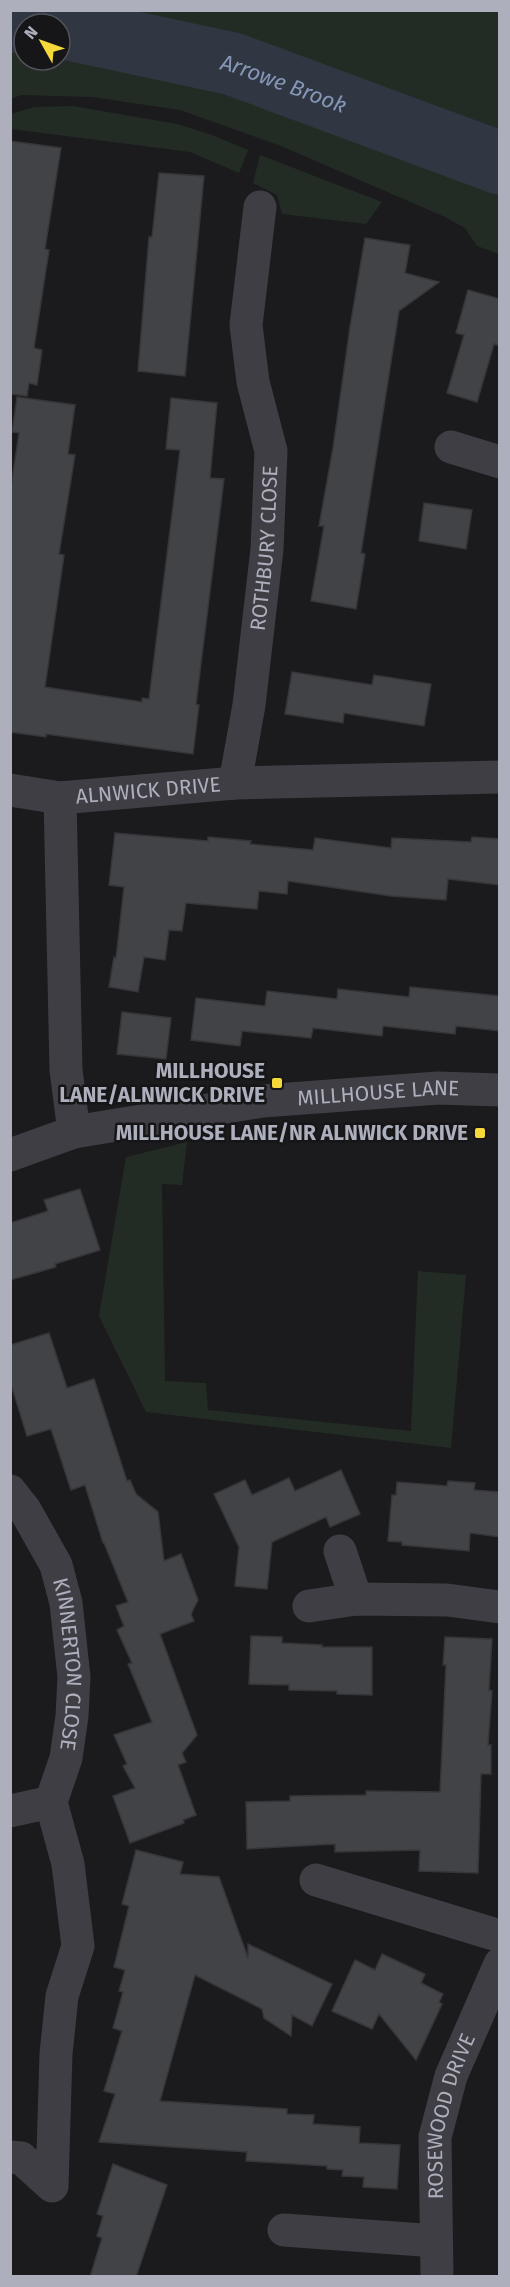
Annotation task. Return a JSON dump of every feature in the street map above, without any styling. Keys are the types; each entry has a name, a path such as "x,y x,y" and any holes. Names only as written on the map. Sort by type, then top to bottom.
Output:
{"street":[{"name":"ROTHBURY CLOSE","path":"235,783 249,705 266,560 272,451 253,382 246,326 260,207"},
{"path":"451,447 500,462"},
{"name":"ALNWICK DRIVE","path":"74,1132 66,1070 60,798 235,783 500,777"},
{"path":"10,790 60,798"},
{"name":"MILLHOUSE LANE","path":"10,1155 74,1132 263,1101 438,1088 500,1090"},
{"name":"KINNERTON CLOSE","path":"10,1491 25,1510 56,1565 66,1603 72,1641 74,1677 72,1716 66,1758 51,1802"},
{"path":"340,1551 356,1599"},
{"path":"309,1605 356,1599 447,1600 500,1607"},
{"path":"10,1811 51,1802 68,1864 78,1946 62,1996 56,2054 52,2186 21,2158 10,2157"},
{"path":"316,1880 500,1936"},
{"name":"ROSEWOOD DRIVE","path":"437,2277 435,2137 451,2076 500,1964"},
{"path":"285,2230 436,2241"}],"shaded area":[{"path":"11,10 499,11 499,254 477,246 465,228 445,217 281,146 180,110 92,97 21,95 11,99"},
{"path":"73,106 177,124 248,150 239,173 190,152 11,129 11,114 34,107"},
{"path":"260,155 382,202 366,224 282,214 277,195 253,183"},
{"path":"187,1142 182,1185 162,1184 165,1381 206,1383 208,1410 411,1431 418,1271 466,1275 451,1448 146,1412 99,1316 126,1157"}],"building":[{"path":"10,141 61,148 45,249 49,250 34,348 42,350 37,385 29,383 27,396 10,394"},
{"path":"159,173 204,176 185,376 138,371 149,237 152,237"},
{"path":"365,238 410,245 405,273 439,282 399,311 361,553 365,554 356,609 311,601 324,526 319,526"},
{"path":"468,290 500,299 500,346 494,344 477,402 447,393 464,335 456,333"},
{"path":"17,397 75,405 68,454 75,455 59,554 64,555 45,687 142,702 142,698 149,699 180,450 166,449 171,398 217,403 210,478 224,479 196,704 199,705 193,754 46,734 46,737 10,732 10,493 19,433 12,432"},
{"path":"424,503 472,510 466,549 419,541"},
{"path":"292,672 372,685 374,675 431,684 424,726 344,713 343,723 285,714"},
{"path":"115,833 208,841 208,837 313,850 315,838 391,848 392,838 471,842 472,837 500,839 500,885 448,879 446,900 391,896 288,881 287,894 259,891 257,909 186,903 182,931 169,930 165,960 144,957 138,992 109,987 114,957 116,958 124,887 109,885"},
{"path":"410,987 500,996 500,1031 456,1026 455,1034 383,1026 382,1036 313,1028 311,1038 242,1031 240,1046 191,1040 196,998 265,1006 267,991 337,999 338,989 409,997"},
{"path":"122,1012 171,1018 166,1059 117,1054"},
{"path":"80,1189 100,1250 55,1264 56,1267 10,1280 10,1223 48,1211 44,1200"},
{"path":"49,1333 67,1388 94,1379 127,1481 130,1480 136,1494 158,1512 164,1561 181,1554 198,1600 191,1614 194,1621 160,1634 197,1735 182,1753 186,1762 178,1765 196,1815 183,1820 184,1823 130,1843 113,1796 135,1788 123,1766 127,1764 114,1735 152,1722 128,1664 132,1663 117,1630 124,1626 116,1606 128,1602 103,1543 85,1485 71,1490 51,1429 27,1436 10,1381 10,1345"},
{"path":"341,1470 360,1514 330,1527 326,1517 272,1542 267,1589 235,1586 239,1547 214,1494 245,1480 252,1495 289,1478 295,1491"},
{"path":"448,1481 475,1483 474,1490 500,1492 500,1537 470,1533 469,1551 402,1545 402,1542 388,1541 392,1495 396,1495 397,1482 447,1486"},
{"path":"251,1636 282,1637 282,1643 322,1645 322,1647 372,1647 372,1695 337,1694 337,1691 289,1690 289,1685 249,1684"},
{"path":"445,1637 492,1639 489,1690 492,1691 488,1745 491,1745 491,1774 481,1774 478,1873 419,1871 420,1850 335,1852 335,1844 247,1849 246,1802 290,1801 290,1796 366,1795 366,1791 440,1792 446,1665 443,1665"},
{"path":"136,1850 183,1862 180,1874 219,1877 248,1958 248,1944 332,1984 312,2026 292,2015 291,2036 264,2018 262,2009 195,1975 160,2101 287,2109 287,2114 314,2115 313,2124 360,2127 359,2143 400,2145 397,2189 363,2187 364,2177 342,2176 343,2170 327,2169 327,2166 246,2161 247,2152 99,2142 115,2094 104,2091 122,2031 113,2028 123,1992 119,1991 125,1970 114,1967 129,1906 122,1904"},
{"path":"382,1954 425,1974 421,1983 443,1994 439,2002 442,2004 416,2060 379,2014 372,2029 332,2011 355,1960 375,1970"},
{"path":"113,2164 167,2185 136,2277 90,2277 102,2238 97,2236 103,2216 97,2214"}],"waterway":[{"name":"Arrowe Brook","path":"72,30 233,64 500,163"}],"place":[{"name":"MILLHOUSE LANE/ALNWICK DRIVE","path":"277,1083"},
{"name":"MILLHOUSE LANE/NR ALNWICK DRIVE","path":"480,1133"}]}
